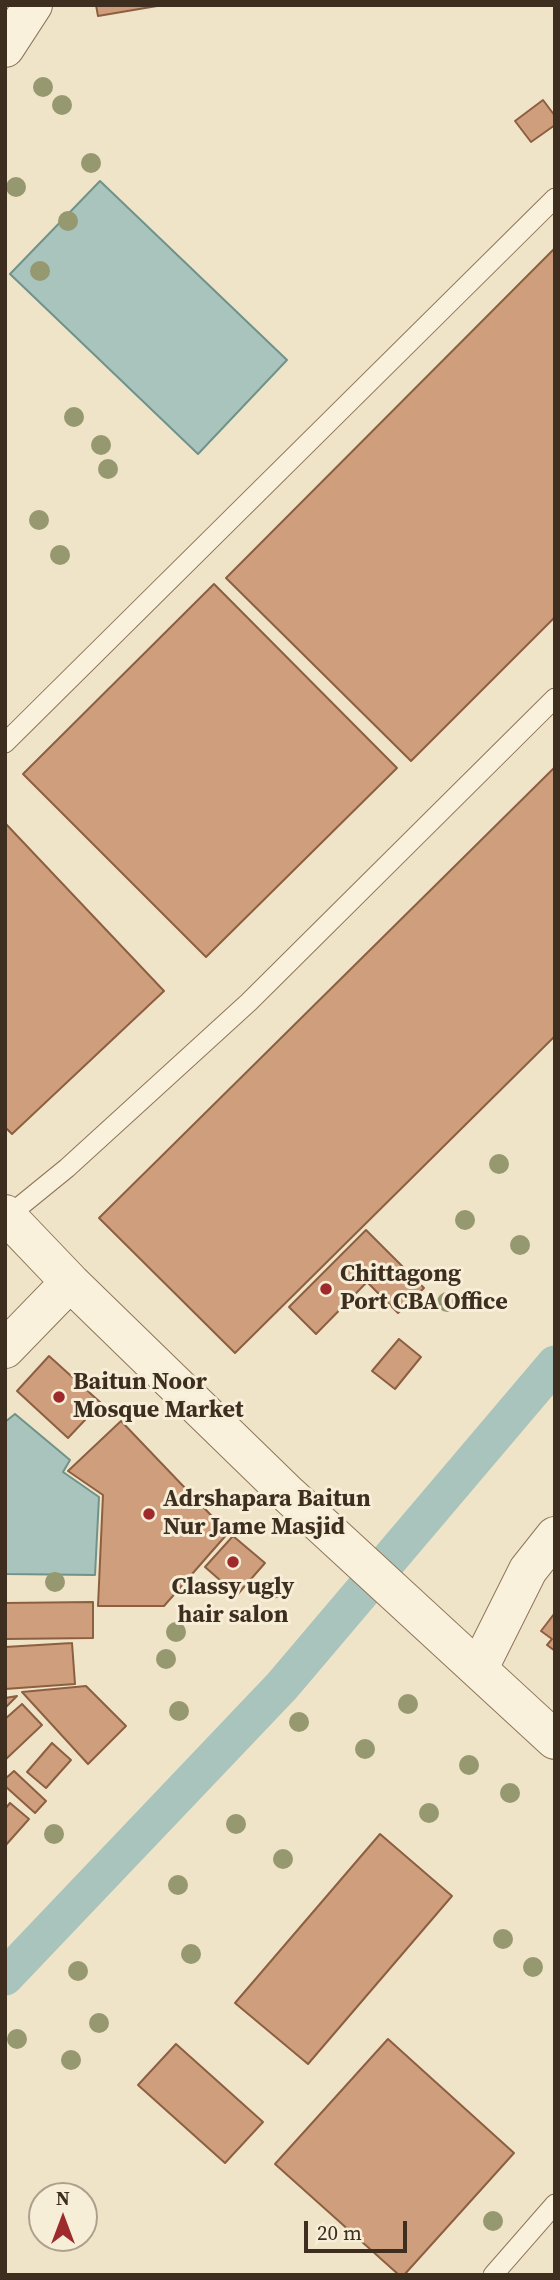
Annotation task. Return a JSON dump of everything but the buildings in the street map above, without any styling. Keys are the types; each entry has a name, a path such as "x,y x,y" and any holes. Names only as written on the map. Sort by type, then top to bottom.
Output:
{"street":[{"path":"5,48 33,5"},
{"path":"7,1215 70,1282 289,1495 555,1740"},
{"path":"5,1349 70,1282"},
{"path":"472,1662 528,1570 555,1536"}],"lane":[{"path":"5,743 555,198"},
{"path":"7,1215 67,1168 249,1002 555,698"},
{"path":"493,2275 555,2204"}],"water":[{"path":"100,181 287,360 198,454 10,274"},
{"path":"15,1414 70,1460 63,1472 99,1497 95,1575 5,1574 5,1422"}],"waterway":[{"path":"5,1977 282,1686 555,1364"}],"place":[{"name":"Chittagong Port CBA Office","path":"326,1289"},
{"name":"Baitun Noor Mosque Market","path":"59,1397"},
{"name":"Adrshapara Baitun Nur Jame Masjid","path":"149,1514"},
{"name":"Classy ugly hair salon","path":"233,1562"}]}
